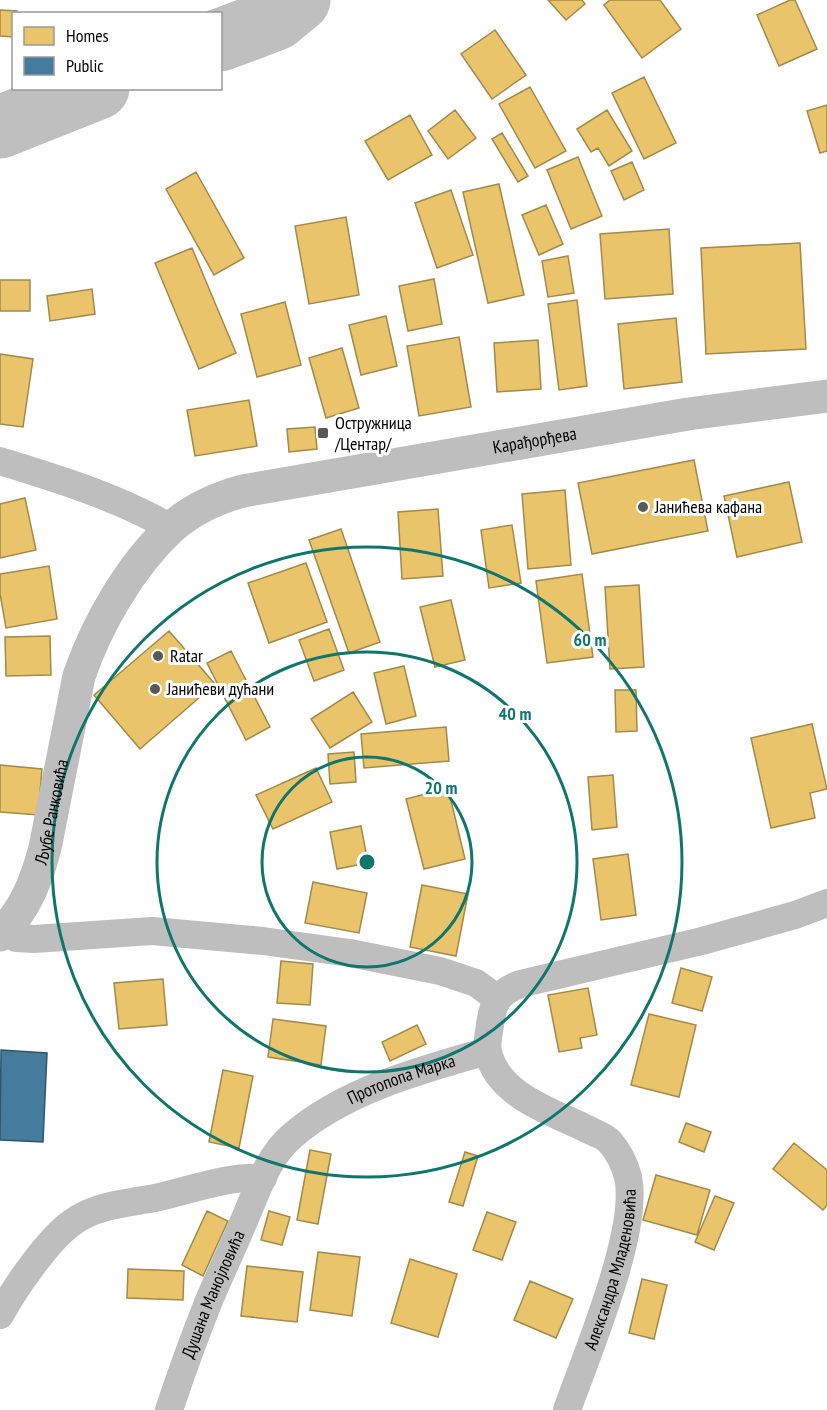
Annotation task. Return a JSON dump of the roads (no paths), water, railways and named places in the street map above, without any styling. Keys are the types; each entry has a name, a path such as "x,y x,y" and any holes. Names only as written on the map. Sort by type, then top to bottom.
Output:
{"street":[{"name":"Карађорђева","path":"171,528 203,506 224,496 243,491 688,414 827,396"},
{"path":"0,461 51,477 145,513 171,528"},
{"name":"Љубе Ранковића","path":"2,933 29,897 38,876 79,676 88,650 103,619 131,576 171,528"},
{"path":"487,1051 493,1007 507,990 520,984 702,941 795,915 827,903"},
{"path":"2,933 16,938 34,939 152,931 189,933 350,952 463,978 476,983 498,999"},
{"name":"Протопопа Марка","path":"263,1178 290,1138 326,1112 409,1075 487,1051"},
{"name":"Александра Младеновића","path":"487,1051 495,1071 516,1093 608,1140 620,1157 628,1178 630,1208 619,1259 567,1410"},
{"path":"0,1315 34,1263 73,1222 105,1207 157,1197 214,1182 242,1177 263,1178"},
{"name":"Душана Манојловића","path":"169,1410 208,1301 263,1178"}],"waterway":[{"path":"222,39 276,19 299,0"},
{"path":"0,127 93,90"}],"place":[{"name":"Остружница /Центар/","path":"323,433"},
{"name":"Јанићева кафана","path":"643,507"},
{"name":"Ratar","path":"158,656"},
{"name":"Јанићеви дућани","path":"155,689"}]}
